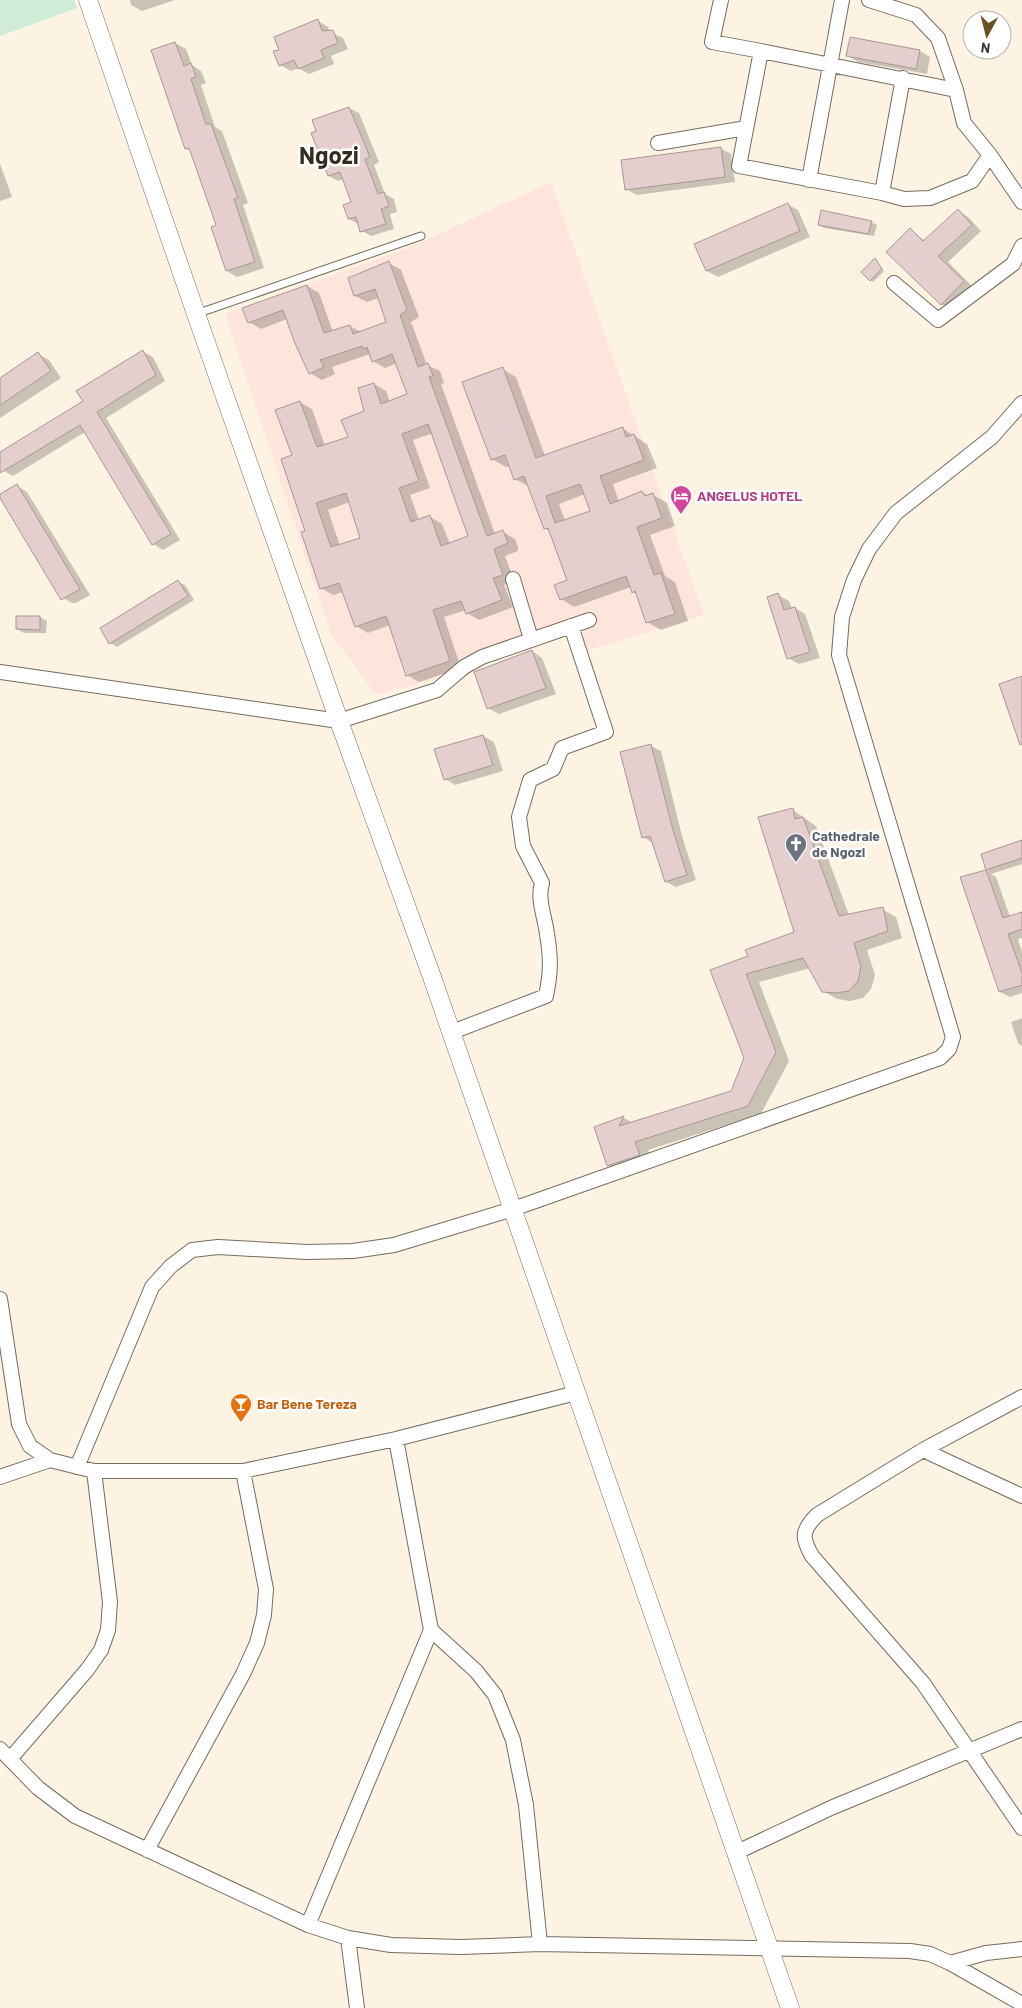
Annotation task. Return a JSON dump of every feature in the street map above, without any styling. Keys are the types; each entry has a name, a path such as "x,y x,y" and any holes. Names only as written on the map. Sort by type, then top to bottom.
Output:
{"street":[{"path":"88,0 339,721 452,1032 790,2008"},
{"path":"721,0 712,42 903,78 956,90"},
{"path":"809,180 842,0"},
{"path":"869,0 916,15 938,38 956,90 964,123 990,155 1022,202"},
{"path":"760,51 739,166 882,193 904,199 930,198 972,181 990,155"},
{"path":"882,193 903,78"},
{"path":"658,143 746,128"},
{"path":"894,283 938,320 1013,264 1022,246"},
{"path":"77,1467 152,1287 170,1266 192,1250 218,1247 307,1252 353,1251 394,1245 513,1209 940,1058 949,1049 953,1037 839,655 842,617 854,580 869,549 896,514 992,437 1022,402"},
{"path":"513,579 531,639"},
{"path":"0,672 339,721 437,690 464,667 482,657 590,620"},
{"path":"452,1032 546,996 551,972 547,933 539,893 542,883 523,846 519,817 530,780 553,769 562,748 606,732 571,626"},
{"path":"0,1299 19,1424 30,1446 50,1460 94,1471 244,1471 396,1438 576,1393"},
{"path":"1022,1397 923,1450 817,1515 808,1524 804,1534 806,1545 812,1556 923,1684 1022,1828"},
{"path":"308,1925 430,1630 396,1438"},
{"path":"923,1450 1022,1496"},
{"path":"0,1477 50,1460"},
{"path":"94,1471 110,1602 108,1630 101,1650 87,1670 5,1754 38,1788 75,1816 308,1925 348,1938 391,1945 540,1944 910,1952 930,1954 950,1962 1022,2004"},
{"path":"146,1850 243,1674 257,1643 264,1615 266,1590 244,1471"},
{"path":"430,1630 476,1671 495,1695 513,1740 526,1805 540,1944"},
{"path":"735,1853 833,1807 1022,1729"},
{"path":"348,1938 357,2008"},
{"path":"950,1962 986,1953 1022,1949"}],"lane":[{"path":"196,314 420,236"}],"shaded area":[{"path":"551,182 704,615 580,653 571,626 443,677 376,695 331,634 225,314 413,246"}],"green space":[{"path":"0,0 74,0 77,8 0,36"}],"building":[{"path":"318,19 322,31 333,30 338,43 321,50 324,58 298,69 294,60 279,66 273,51 279,50 274,37"},
{"path":"850,37 920,50 916,69 846,56"},
{"path":"175,42 184,66 191,63 196,77 191,79 206,124 211,124 238,198 234,199 255,262 226,271 211,227 216,225 189,148 185,149 151,50"},
{"path":"349,107 370,157 365,159 378,194 384,192 389,206 381,209 386,224 360,232 356,217 348,219 343,205 351,202 340,172 328,176 311,133 316,131 312,120"},
{"path":"721,147 725,177 625,190 621,160"},
{"path":"788,203 800,231 706,271 694,244"},
{"path":"958,209 972,225 938,256 964,281 941,305 886,252 910,228 923,241"},
{"path":"821,210 872,221 868,234 818,225"},
{"path":"875,258 882,269 870,281 861,272"},
{"path":"389,261 407,310 400,315 418,367 428,363 433,376 429,377 487,536 503,530 508,543 494,549 503,575 493,578 502,600 466,614 461,601 433,610 450,661 406,676 386,616 355,627 339,583 320,589 301,532 305,531 281,459 292,455 275,410 300,401 317,447 348,437 341,420 364,411 358,388 374,383 381,404 407,394 392,354 372,362 367,347 363,349 362,346 320,360 324,367 309,374 283,310 248,323 242,308 307,285 324,333 350,325 353,334 386,322 375,289 354,296 348,278","holes":["428,424 468,536 441,546 430,515 411,522 399,488 419,481 402,434","346,493 360,538 331,547 316,503"]},
{"path":"143,350 156,375 97,412 171,534 152,545 80,425 0,473 0,452 83,401 76,391"},
{"path":"38,352 51,371 0,405 0,378"},
{"path":"503,367 536,458 623,427 626,437 634,434 644,460 600,476 610,504 642,491 645,496 653,493 662,518 637,527 654,575 661,573 675,614 646,623 635,591 632,593 626,576 560,600 554,585 567,580 548,528 544,529 524,476 514,480 505,455 491,460 462,382","holes":["580,484 590,511 555,523 546,496"]},
{"path":"17,484 80,589 61,600 0,498 0,494"},
{"path":"178,580 188,596 109,644 100,628"},
{"path":"778,593 784,610 795,607 810,652 787,659 767,597"},
{"path":"16,616 40,616 40,630 16,629"},
{"path":"532,650 546,688 487,709 474,672"},
{"path":"1022,676 1022,744 1020,745 999,684"},
{"path":"483,735 493,765 444,780 434,749"},
{"path":"651,744 673,830 687,875 665,882 650,836 642,838 620,752"},
{"path":"793,808 795,819 803,817 839,916 883,907 888,931 854,943 861,967 858,981 849,991 836,993 822,992 803,958 746,974 776,1052 748,1106 635,1142 640,1155 607,1166 594,1127 624,1116 619,1126 731,1091 744,1058 710,970 748,956 745,950 794,932 758,817"},
{"path":"1022,840 1022,858 986,870 981,854"},
{"path":"986,870 1003,918 1022,912 1022,929 1008,934 1022,973 1022,985 999,992 960,877"}],"place":[{"name":"ANGELUS HOTEL","path":"681,515"},
{"name":"Cathedrale de Ngozi","path":"796,863"},
{"name":"Bar Bene Tereza","path":"241,1423"}],"district":[{"name":"Ngozi","path":"329,156"}]}
